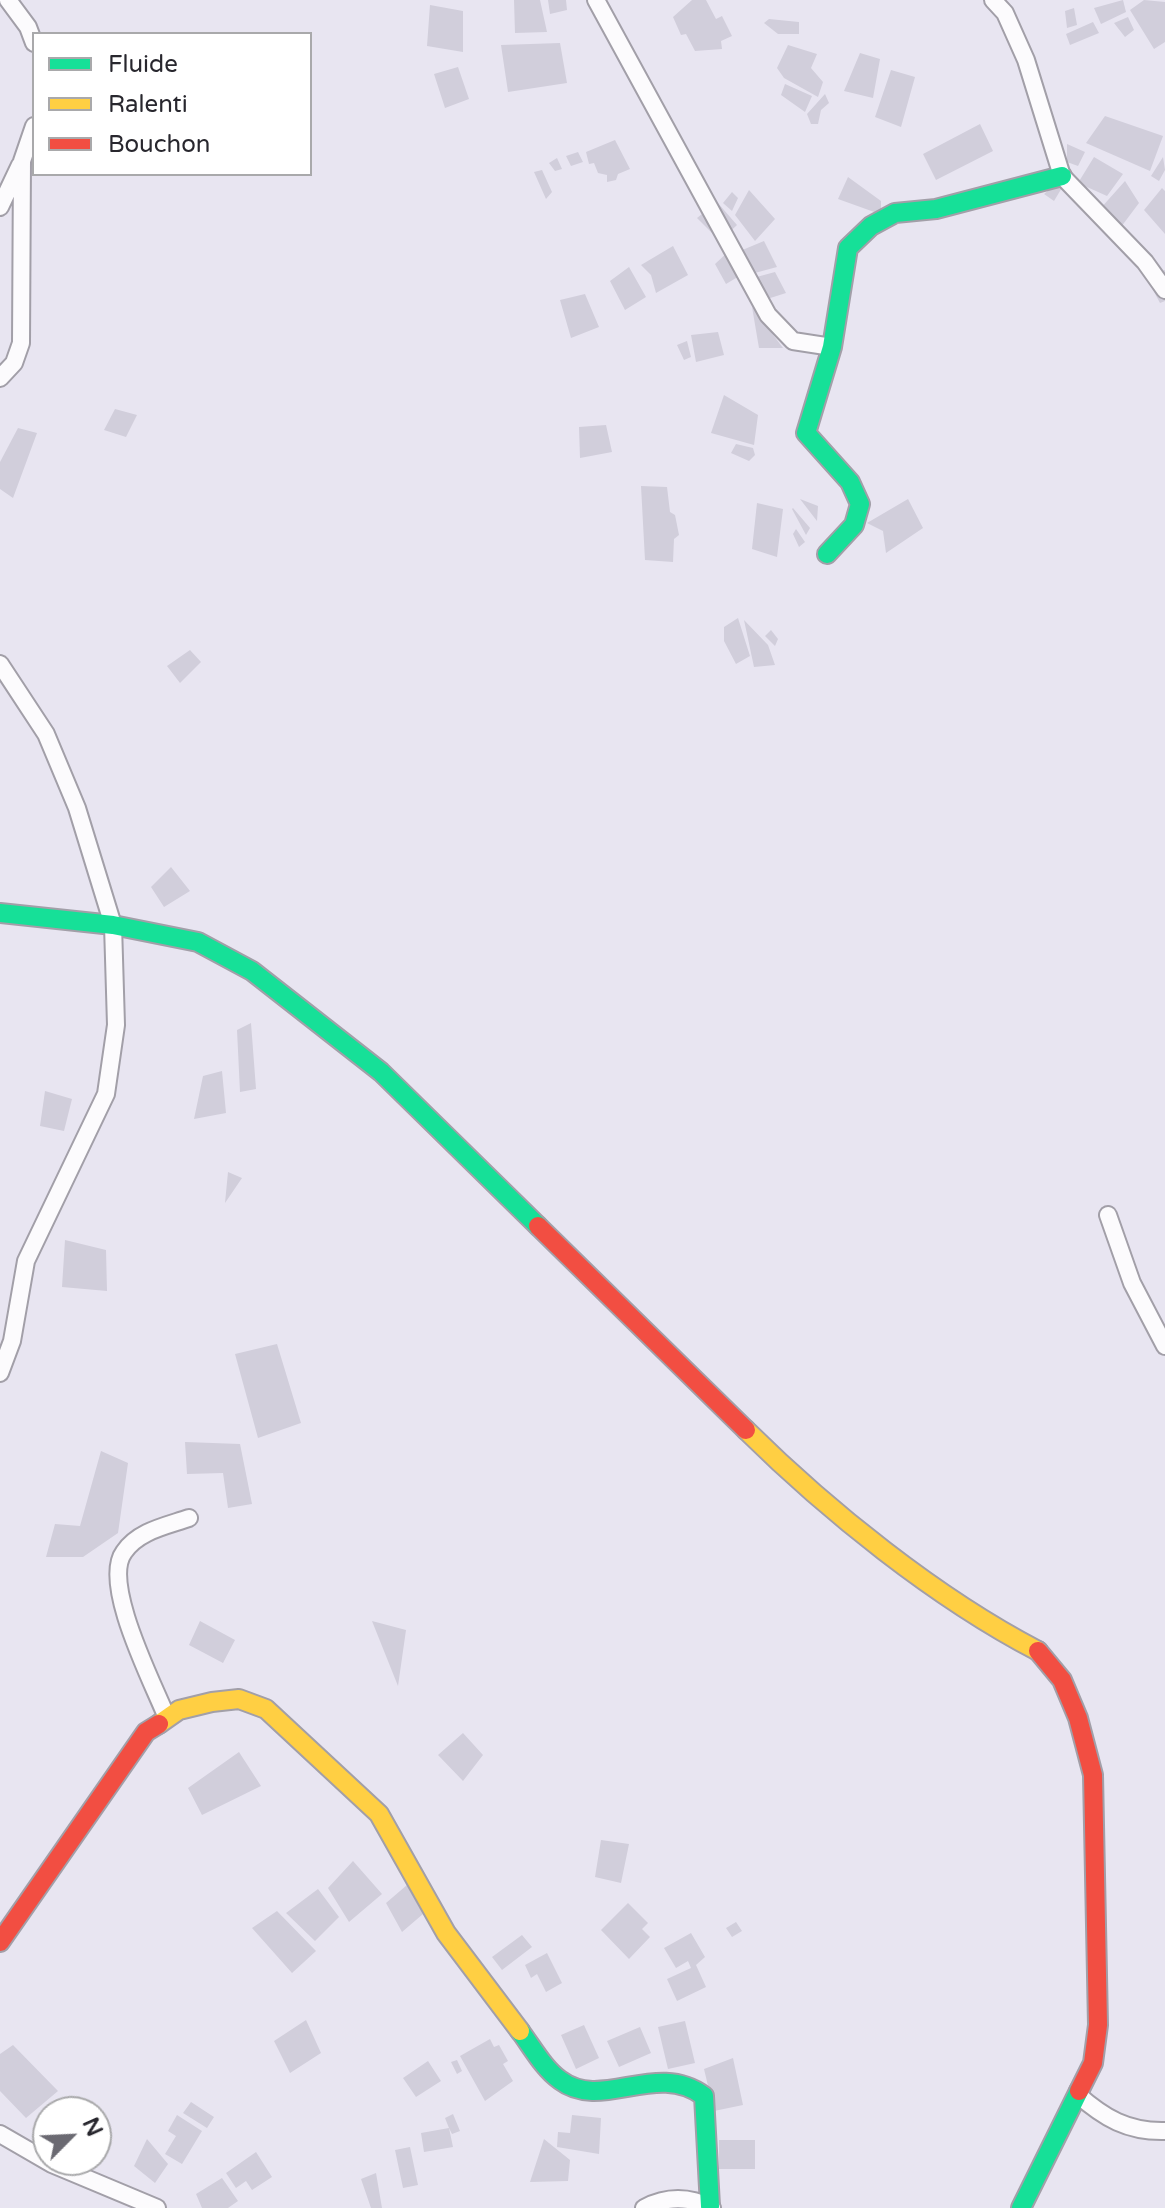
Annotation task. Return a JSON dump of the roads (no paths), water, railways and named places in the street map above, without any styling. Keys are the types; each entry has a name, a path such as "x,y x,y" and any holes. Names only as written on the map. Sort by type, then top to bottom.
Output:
{"street":[{"path":"8,0 32,38"},
{"path":"596,0 768,315 793,341 832,347"},
{"path":"993,0 1005,13 1022,48 1062,176 1145,262 1165,290"},
{"path":"0,207 32,132"},
{"path":"0,378 14,363 21,343 22,161"},
{"path":"827,554 859,516 860,498 848,480 812,448 806,433 832,347 848,248 871,226 895,213 936,209 1062,176"},
{"path":"0,664 46,734 77,808 113,925 116,1025 106,1094 26,1261 12,1341 0,1373"},
{"path":"0,913 113,925 198,942 252,971 381,1072 764,1448 852,1523 982,1622 1042,1653 1067,1692 1093,1775 1098,2025 1093,2063 1021,2208"},
{"path":"1108,1215 1132,1283 1165,1346"},
{"path":"167,1718 122,1605 116,1574 122,1553 144,1533 189,1518"},
{"path":"0,1942 146,1732 179,1710 201,1704 239,1699 266,1709 379,1814 446,1933 556,2078 573,2088 582,2089 674,2080 693,2085 704,2096 711,2207 684,2198 658,2201 644,2208"},
{"path":"1077,2094 1105,2118 1141,2131 1165,2131"},
{"path":"0,2134 52,2164 157,2208"}]}
